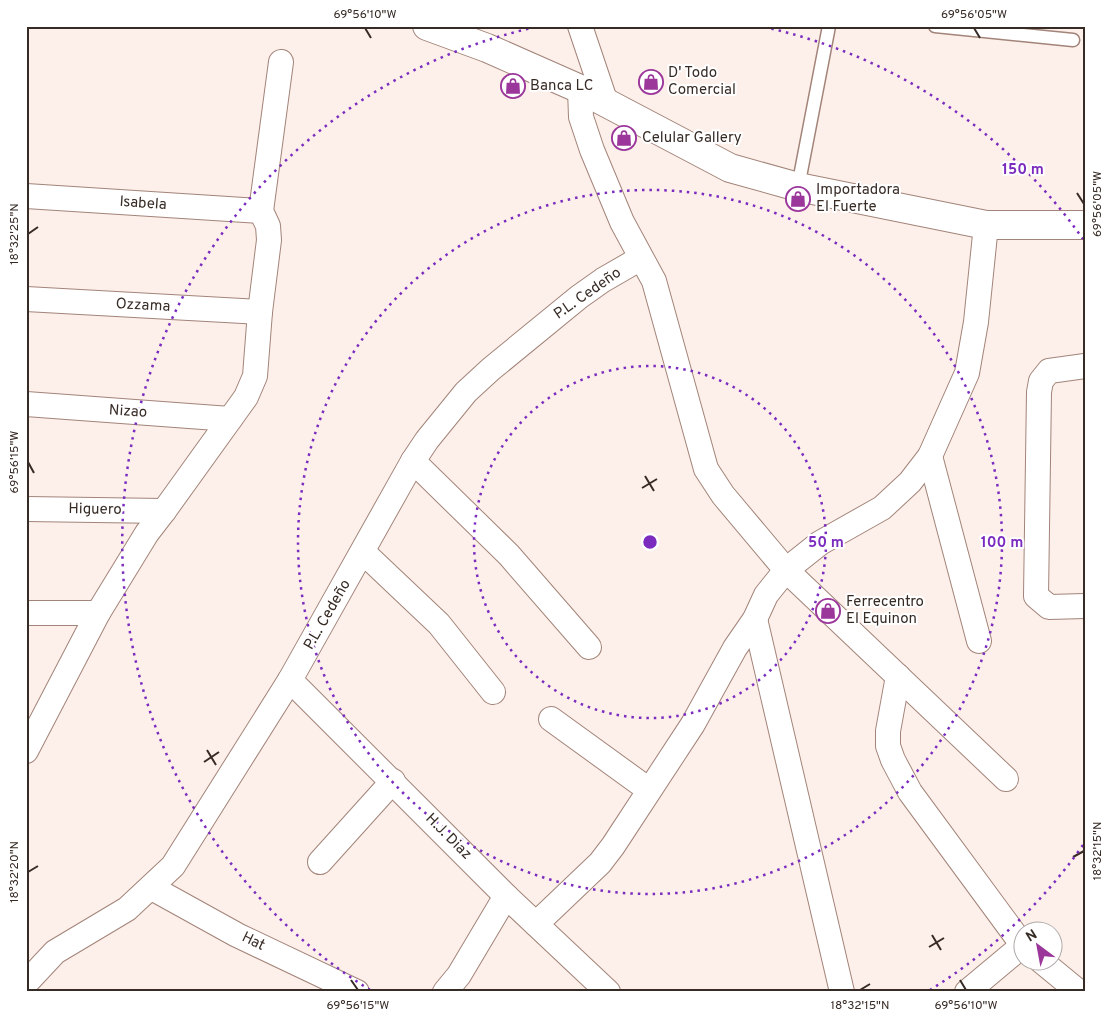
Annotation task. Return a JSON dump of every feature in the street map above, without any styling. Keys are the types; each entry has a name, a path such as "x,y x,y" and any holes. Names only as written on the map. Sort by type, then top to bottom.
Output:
{"street":[{"path":"427,26 487,48 580,89 730,168 798,187 986,225 1085,225"},
{"path":"580,26 606,103"},
{"path":"26,752 98,613 147,533 246,397 255,376 260,312 269,240 268,226 260,212 281,62"},
{"path":"580,89 581,117 592,150 622,222 654,281 706,469 723,495 786,570 1006,779"},
{"name":"Isabela","path":"26,196 260,212"},
{"path":"536,924 600,863 693,724 735,648 755,619 766,595 786,570 820,543 882,508 910,482 930,456 967,373 976,322 986,225"},
{"name":"P.L. Cedeño","path":"26,983 54,952 127,909 152,888 173,866 290,680 412,461 466,392 491,369 579,297 603,280 641,258"},
{"name":"Ozzama","path":"26,299 260,312"},
{"path":"1085,366 1049,371 1041,381 1039,402 1036,596 1048,607 1085,606"},
{"name":"Nizao","path":"26,404 230,419"},
{"path":"930,456 979,641"},
{"path":"412,461 508,555 589,648"},
{"name":"Higuero","path":"26,509 164,511"},
{"path":"363,552 439,624 493,692"},
{"path":"26,613 98,613"},
{"path":"755,619 842,992"},
{"path":"898,676 888,731 888,746 893,760 910,792 1014,931"},
{"name":"H.J. Diaz","path":"290,680 506,896 608,992"},
{"path":"550,719 649,790"},
{"path":"320,862 393,781"},
{"name":"Hat","path":"152,888 237,935 358,992"},
{"path":"445,992 459,976 506,896"},
{"path":"967,992 1014,961"},
{"path":"1052,970 1079,992"}],"lane":[{"path":"798,187 829,26"},
{"path":"935,26 1073,40"}],"place":[{"name":"D' Todo Comercial","path":"651,82"},
{"name":"Banca LC","path":"513,86"},
{"name":"Celular Gallery","path":"624,138"},
{"name":"Importadora El Fuerte","path":"798,199"},
{"name":"Ferrecentro El Equinon","path":"828,611"}]}
